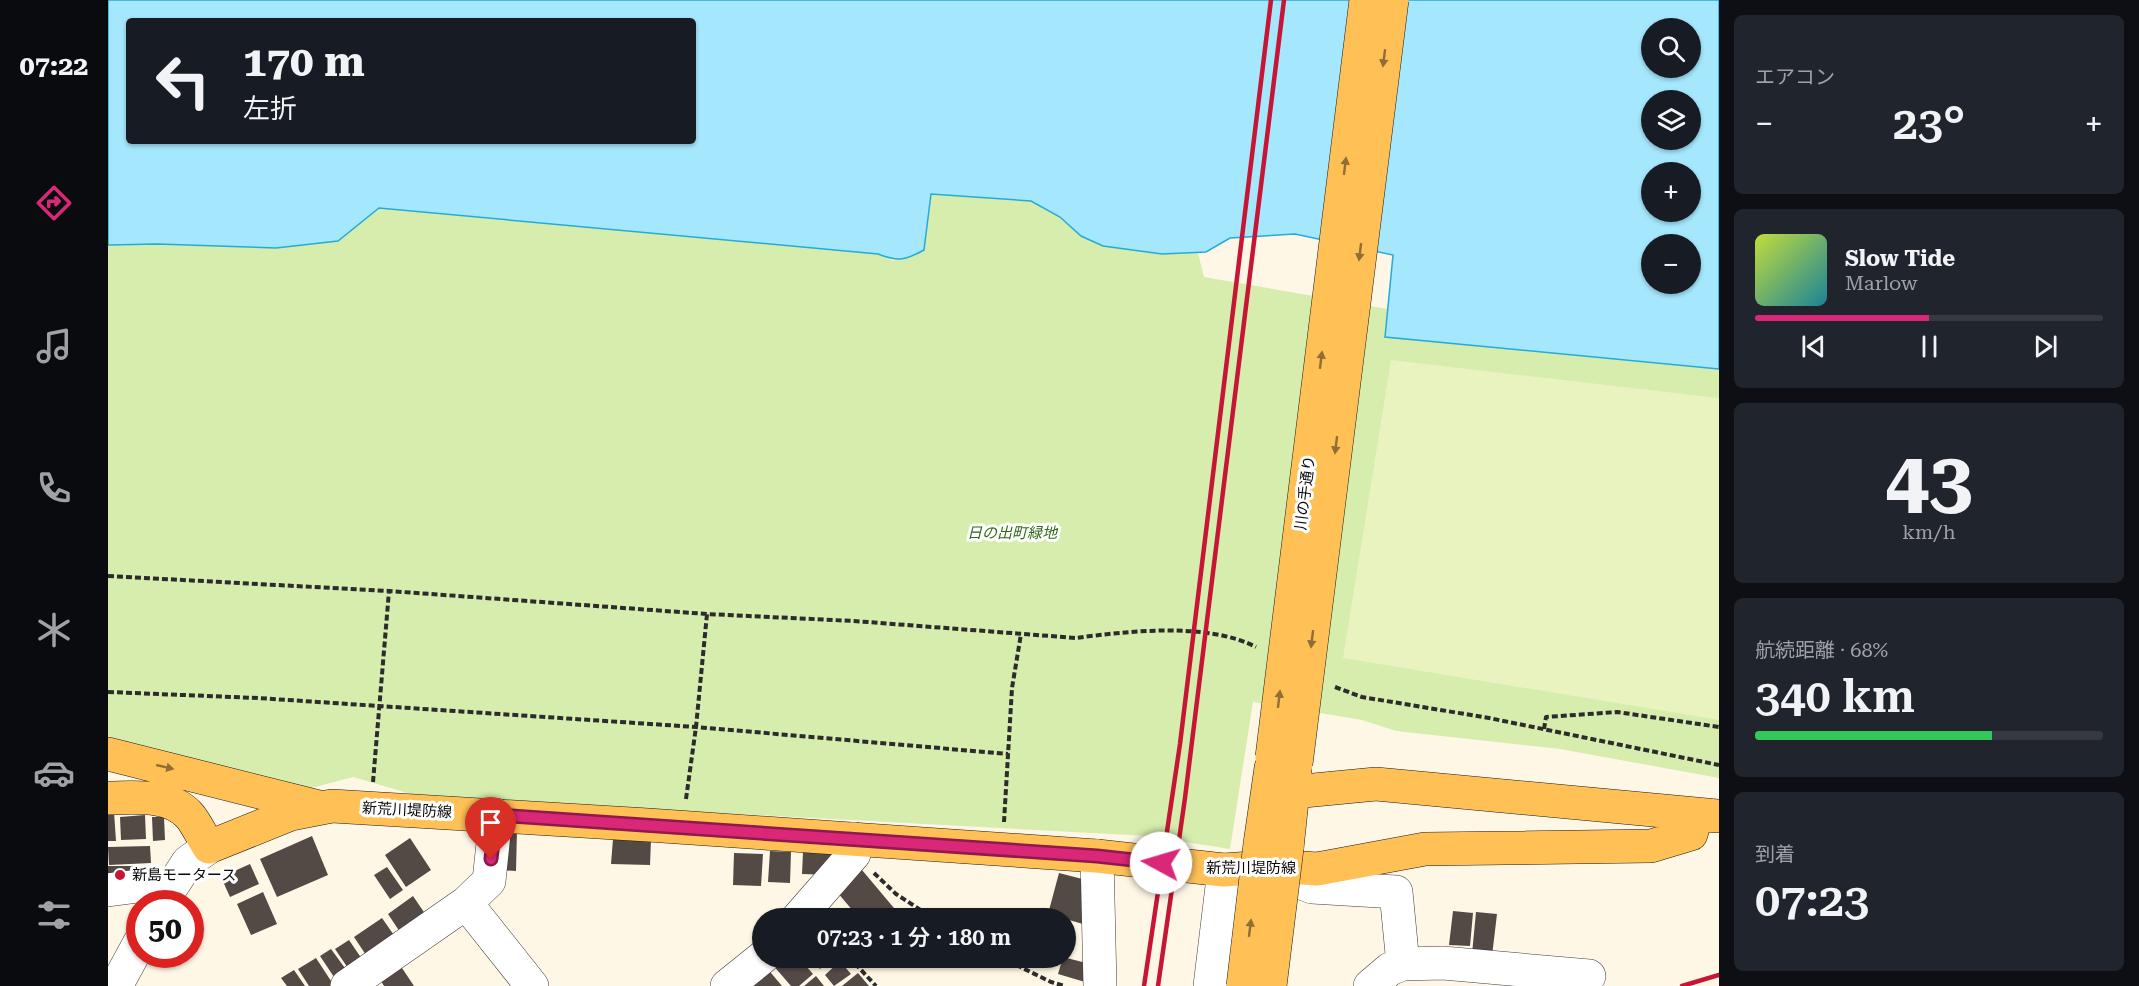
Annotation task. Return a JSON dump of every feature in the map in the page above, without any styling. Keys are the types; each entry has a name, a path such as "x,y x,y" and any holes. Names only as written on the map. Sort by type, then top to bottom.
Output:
{"main road":[{"name":"川の手通り","path":"1270,986 1274,853 1366,0"},
{"name":"川の手通り","path":"1282,776 1392,0"},
{"name":"新荒川堤防線","path":"108,754 321,807 496,815 854,847 1002,849 1097,856 1224,870 1274,853 1317,869 1425,849 1652,846 1691,834 1708,816"},
{"name":"新荒川堤防線","path":"1282,776 1708,816"},
{"path":"108,798 153,798 175,804 189,815 209,847"},
{"name":"新荒川堤防線","path":"209,847 291,814 321,807"},
{"name":"川の手通り","path":"1243,986 1274,853"}],"street":[{"path":"347,986 466,903 489,881 496,815"},
{"path":"169,890 188,862 209,847"},
{"path":"806,908 854,847"},
{"path":"1274,853 1299,882 1312,886 1396,892 1402,964"},
{"path":"1097,856 1100,986"},
{"path":"1210,986 1224,870"},
{"path":"108,890 146,885 152,890"},
{"path":"466,903 532,986"},
{"path":"1370,986 1390,969 1402,964 1443,963 1589,976"},
{"path":"727,986 752,966"},
{"path":"116,986 126,968"}],"path":[{"path":"108,576 389,591 707,614 854,621 1076,638 1112,633 1177,631 1220,635 1242,640 1262,651"},
{"path":"373,787 389,591"},
{"path":"685,808 696,728 707,614"},
{"path":"1002,849 1012,688 1021,634"},
{"path":"1334,686 1362,697 1544,729 1719,765"},
{"path":"108,692 258,698 696,728 1008,754"},
{"path":"1544,729 1546,717 1617,712 1719,727"},
{"path":"854,847 896,894 918,908"},
{"path":"859,968 876,986"},
{"path":"1022,968 1065,986"}],"green space":[{"name":"日の出町緑地","path":"931,194 1031,201 1060,217 1081,236 1162,254 1198,253 1204,277 1388,309 1386,337 1719,369 1719,778 1560,749 1396,731 1362,720 1253,702 1230,849 1148,836 421,797 353,777 304,790 108,738 108,245 157,244 276,248 338,241 378,208 878,254 893,261 924,249"},
{"path":"1391,360 1719,398 1719,720 1343,658"}],"water":[{"path":"108,0 1719,0 1719,369 1385,337 1393,255 1295,234 1230,238 1206,252 1162,254 1103,246 1081,236 1060,217 1031,201 931,194 924,250 902,259 878,254 379,208 338,241 276,248 157,244 108,245"}],"building":[{"path":"114,812 116,841 108,841 108,813"},
{"path":"145,815 146,839 121,840 120,817"},
{"path":"152,817 164,817 165,840 153,841"},
{"path":"499,829 517,830 516,871 497,870"},
{"path":"312,836 328,875 277,897 260,859"},
{"path":"410,838 431,870 406,887 385,855"},
{"path":"613,839 651,840 650,865 611,864"},
{"path":"150,846 151,863 109,865 108,847"},
{"path":"770,851 791,852 790,883 768,882"},
{"path":"803,852 835,853 834,875 802,874"},
{"path":"734,853 763,854 761,886 733,885"},
{"path":"250,864 259,884 230,897 221,877"},
{"path":"108,866 137,866 137,877 108,885"},
{"path":"387,867 403,890 390,899 374,875"},
{"path":"862,870 894,908 851,908 837,892"},
{"path":"1059,873 1090,881 1083,924 1076,922 1076,908 1050,908"},
{"path":"263,892 277,924 251,935 237,904"},
{"path":"413,896 430,921 404,938 388,914"},
{"path":"1453,911 1473,913 1470,946 1449,945"},
{"path":"1476,912 1497,914 1492,956 1472,954"},
{"path":"382,918 398,941 370,961 354,937"},
{"path":"349,940 366,965 352,974 335,949"},
{"path":"331,949 350,975 338,983 320,956"},
{"path":"316,958 333,984 330,986 309,986 298,969"},
{"path":"1076,960 1090,964 1085,982 1058,974 1060,968 1076,968"},
{"path":"398,962 414,986 384,986 378,976"},
{"path":"767,968 782,986 750,986"},
{"path":"775,968 808,968 813,974 799,986 791,986"},
{"path":"832,968 846,968 851,974 834,986 825,975"},
{"path":"294,970 305,986 287,986 281,978"},
{"path":"858,973 869,986 842,986"},
{"path":"816,976 824,986 804,986"}],"railway":[{"path":"1144,986 1180,744 1271,0"},
{"path":"1158,986 1185,798 1284,0"},
{"path":"1682,986 1719,975"}],"place":[{"name":"新島モータース","path":"120,875"}],"route":[{"path":"491,859 496,815 1097,856 1161,863"}]}
